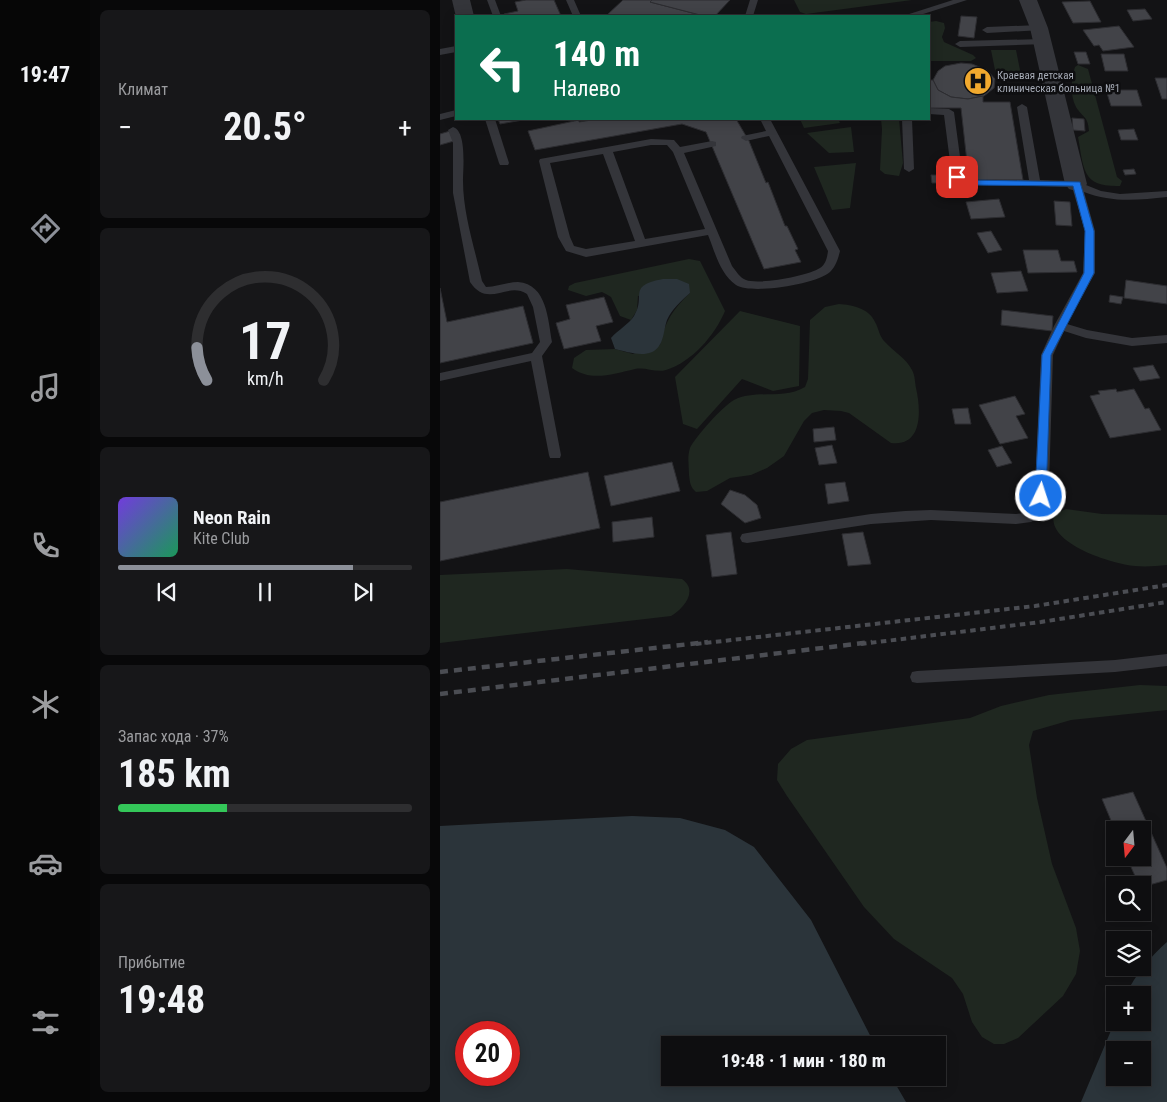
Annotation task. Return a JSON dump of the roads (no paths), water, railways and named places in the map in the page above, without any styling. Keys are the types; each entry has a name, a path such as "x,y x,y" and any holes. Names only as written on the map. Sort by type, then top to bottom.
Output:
{"street":[{"path":"461,0 465,15"},
{"path":"1028,0 1041,35 1076,184"}],"lane":[{"path":"493,0 496,15"},
{"path":"570,0 576,14"},
{"path":"576,14 583,0"},
{"path":"749,15 754,0"},
{"path":"911,15 963,0"},
{"path":"987,30 1041,35"},
{"path":"960,44 1041,35"},
{"path":"440,52 455,49"},
{"path":"1022,107 1035,182"},
{"path":"930,111 949,112 957,177 960,182 1076,184 1088,191 1108,197 1129,198 1167,194"},
{"path":"440,117 455,113"},
{"path":"490,120 504,162"},
{"path":"710,231 586,253 570,248 564,237 544,161 607,149 662,141 670,142 678,151 727,268 742,283 759,286 816,275 830,265 834,251 765,120"},
{"path":"908,120 909,169"},
{"path":"440,377 536,356 546,342 534,294 528,288 518,286 489,291 482,290 476,282 458,193 458,143 453,130"},
{"path":"746,138 771,133"},
{"path":"678,151 712,144"},
{"path":"607,149 641,243"},
{"path":"746,538 888,517 931,514 1016,519 1026,518 1038,511 1042,486 1045,362 1060,326 1089,273 1090,265 1090,231 1076,184"},
{"path":"1060,326 1094,336 1132,342 1167,339"},
{"path":"536,356 555,455"},
{"path":"917,677 1115,666 1167,660"}],"railway":[{"path":"696,644 1035,606 1167,585"},
{"path":"861,644 1041,622 1167,602"},
{"path":"440,672 708,642"},
{"path":"440,694 872,642"}],"place":[{"name":"Краевая детская клиническая больница №1","path":"978,81"}]}
